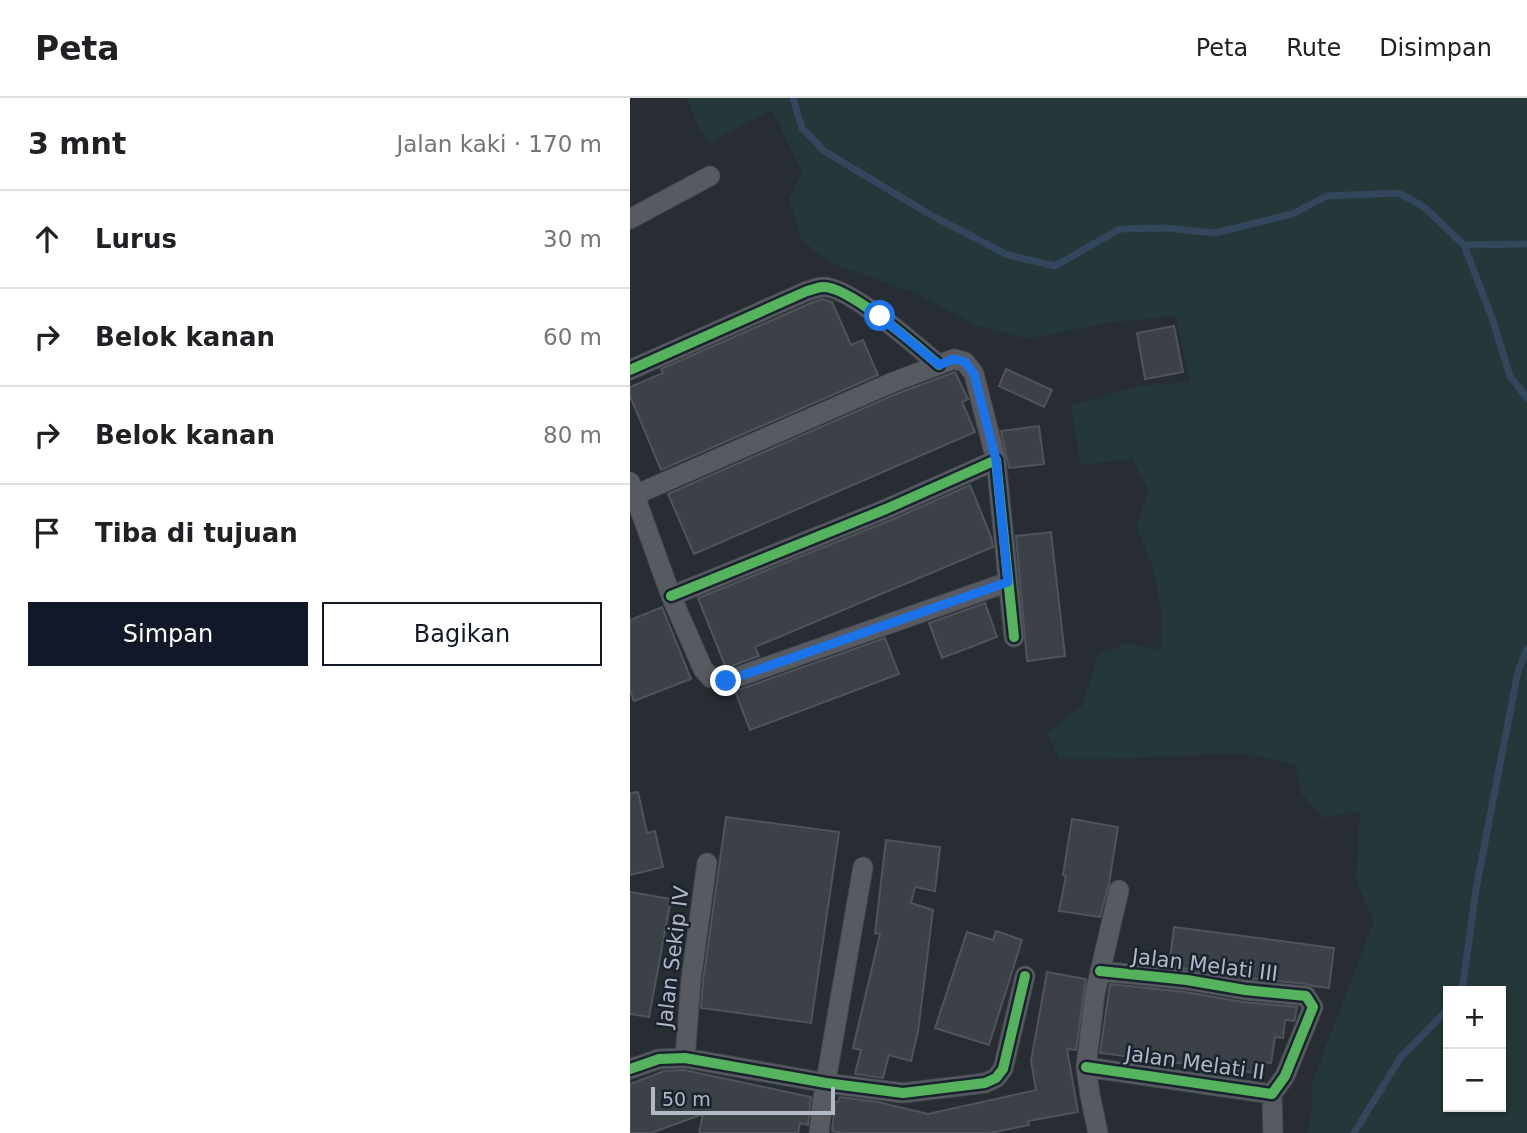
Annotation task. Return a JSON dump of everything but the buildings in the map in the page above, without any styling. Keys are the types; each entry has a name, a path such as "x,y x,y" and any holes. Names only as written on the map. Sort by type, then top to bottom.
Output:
{"street":[{"path":"630,219 709,176"},
{"path":"630,370 807,291 824,287 838,290 880,316 939,365"},
{"path":"1008,582 726,681 711,678 703,669 671,596 633,488 954,359 965,362 974,374 996,460 1014,637"},
{"path":"671,596 873,514 996,460"},
{"name":"Jalan Sekip IV","path":"685,1058 691,980 707,863"},
{"path":"819,1133 863,867"},
{"path":"1098,1133 1086,1067 1095,994 1119,890"},
{"name":"Jalan Melati III","path":"1100,971 1306,996"},
{"path":"630,1069 659,1059 685,1058 826,1083 903,1093 985,1083 996,1078 1003,1069 1025,976"},
{"name":"Jalan Melati II","path":"1086,1067 1272,1094 1285,1076 1313,1007 1306,996"},
{"path":"1272,1094 1273,1133"}],"shaded area":[{"path":"687,98 1527,98 1527,1133 1307,1133 1312,1112 1311,1085 1374,921 1356,880 1360,811 1323,818 1301,793 1295,765 1243,753 1059,759 1047,733 1082,706 1098,654 1128,643 1161,650 1162,614 1153,567 1136,527 1149,491 1132,459 1081,465 1070,406 1137,386 1190,382 1176,316 1107,323 1027,339 977,326 920,295 828,262 801,239 789,200 802,172 772,110 709,143"}],"waterway":[{"path":"793,98 802,128 824,151 929,214 1008,255 1055,266 1120,229 1165,228 1215,233 1292,214 1327,196 1399,193 1424,207 1464,245 1492,318 1510,376 1527,398"},
{"path":"1464,245 1527,244"},
{"path":"1462,986 1476,889 1518,671 1527,649"},
{"path":"1354,1133 1401,1057 1443,1014"}],"cycle path":[{"path":"630,370 807,291 823,287 835,289 866,306 939,365"},
{"path":"671,596 886,509 996,460 1014,637"},
{"path":"1086,1067 1272,1094 1285,1076 1313,1007 1306,996 1100,971"},
{"path":"630,1069 659,1059 685,1058 826,1083 903,1093 985,1083 996,1078 1003,1069 1025,976"}],"route":[{"path":"726,681 1008,582 996,460 974,374 965,362 954,359 939,365 880,316"}]}
